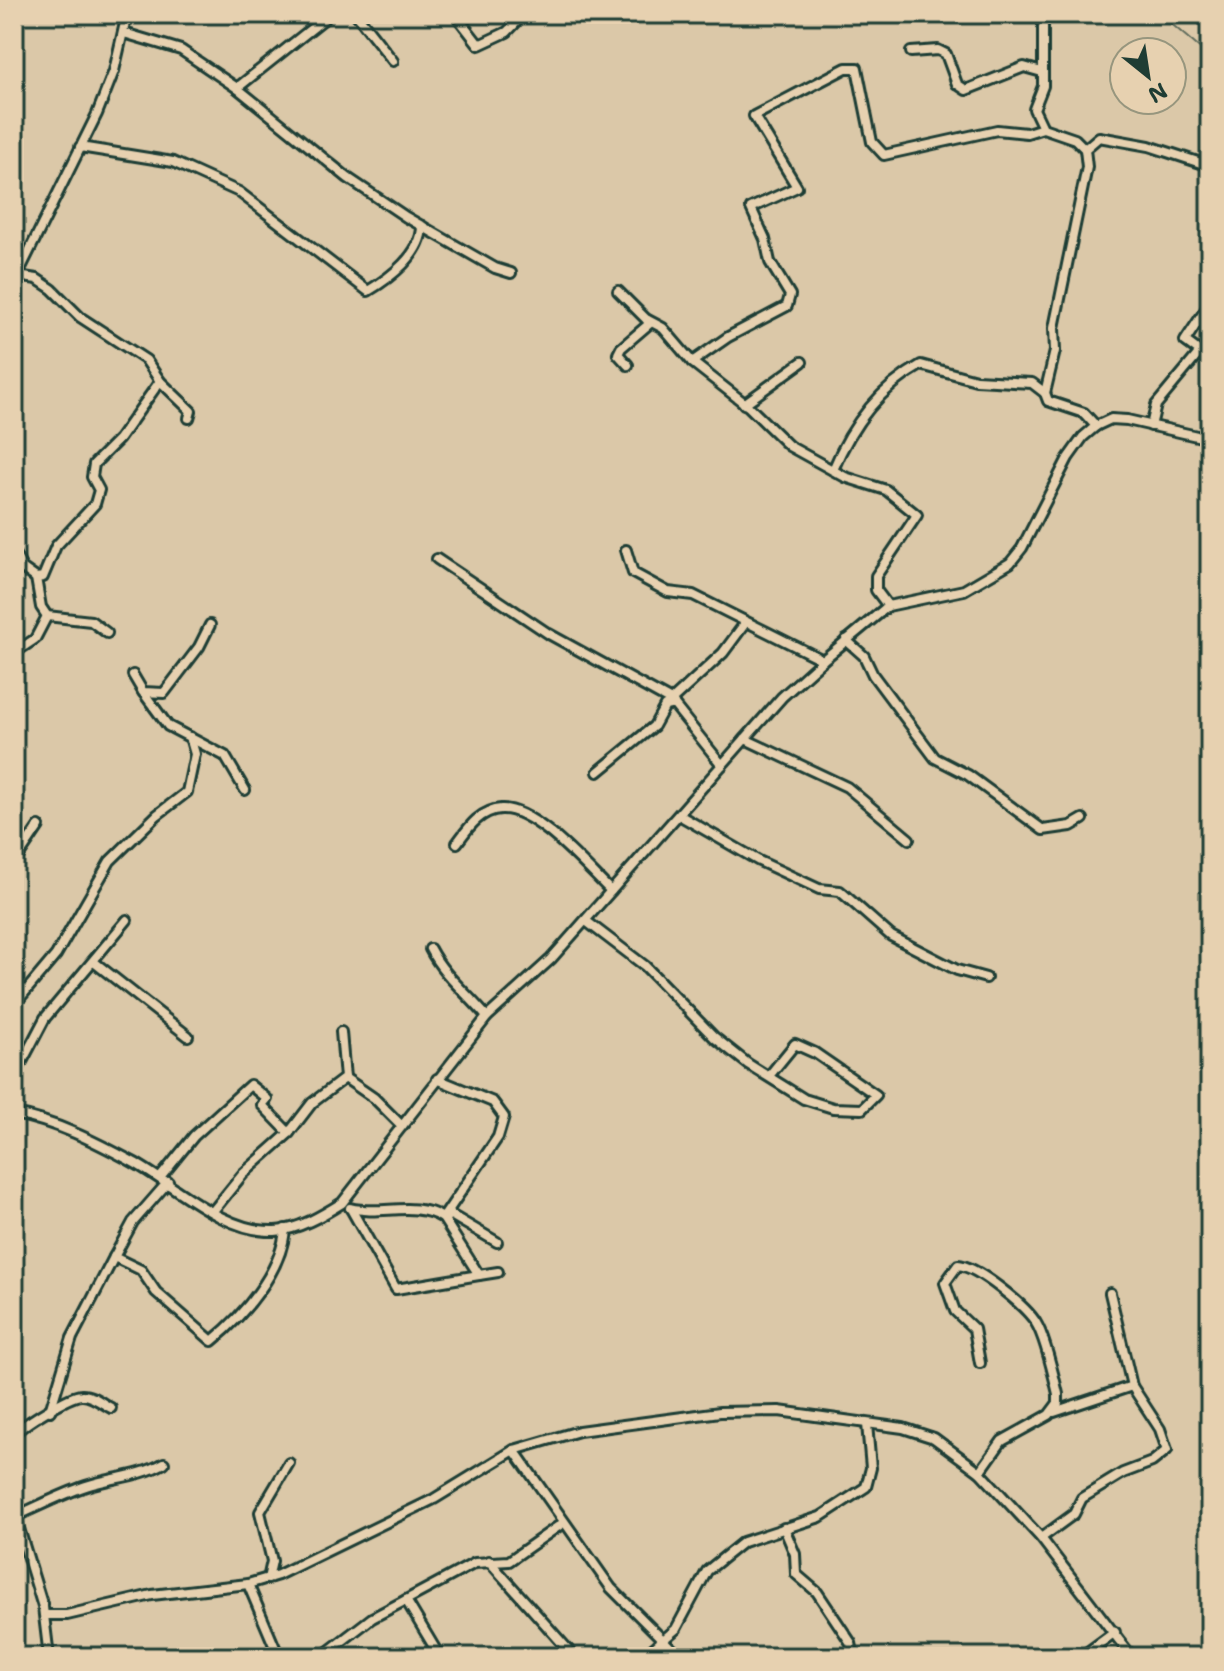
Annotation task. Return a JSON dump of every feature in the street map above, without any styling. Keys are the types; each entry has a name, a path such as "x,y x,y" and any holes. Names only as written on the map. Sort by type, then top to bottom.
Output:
{"street":[{"path":"237,88 330,14"},
{"path":"356,14 393,61"},
{"path":"455,14 479,45 507,32 524,14"},
{"path":"1043,14 1043,86 1034,109 1043,128"},
{"path":"124,15 124,33 112,78 15,279 37,279 52,289 80,317 146,360 160,381 191,411 189,418"},
{"path":"124,33 181,50 237,88 348,178 422,226 511,273"},
{"path":"911,52 938,50 946,54 957,84 966,90 1024,67 1042,72"},
{"path":"692,362 728,337 787,306 790,295 770,262 765,239 751,208 797,187 754,116 846,68 857,68 872,142 884,155 997,130 1027,133 1043,128 1075,139 1085,149 1087,167 1054,328 1055,351 1045,393"},
{"path":"1085,149 1099,137 1149,146 1207,165 1210,163"},
{"path":"80,147 173,162 239,192 368,291 393,273 416,249 421,241 422,226"},
{"path":"618,291 649,324 621,348 618,354 628,365"},
{"path":"1151,426 1156,405 1200,352 1185,341 1210,303"},
{"path":"646,319 663,328 692,362 789,446 854,481 886,490 917,515 876,576 876,590 888,606"},
{"path":"744,404 802,362"},
{"path":"833,470 843,447 868,409 899,378 921,365 976,380 1032,383 1045,393 1048,401 1084,413 1096,426"},
{"path":"14,553 22,568 36,578 43,577 56,546 95,504 99,490 92,477 94,464 119,439 160,381"},
{"path":"14,1114 55,1125 164,1180 213,1211 251,1227 275,1231 322,1216 342,1203 487,1017 551,959 782,697 823,660 888,606 964,590 1010,563 1022,548 1068,458 1083,437 1096,426 1111,419 1210,439"},
{"path":"626,550 633,573 668,592 693,595 823,660"},
{"path":"437,559 549,634 672,702 722,765"},
{"path":"36,578 41,607 47,616 91,621 107,633"},
{"path":"14,653 35,639 47,616"},
{"path":"598,772 654,726 665,706 723,653 746,622"},
{"path":"143,692 164,693 199,647 210,625"},
{"path":"846,640 864,656 873,675 935,758 968,775 1043,830 1071,826 1083,819"},
{"path":"133,675 168,726 225,756 245,790"},
{"path":"14,1005 56,955 110,861 157,815 187,792 195,754 190,737"},
{"path":"745,739 847,787 909,839"},
{"path":"457,843 480,816 501,809 524,815 538,823 611,891"},
{"path":"679,815 759,861 819,889 840,891 891,936 957,970 986,978"},
{"path":"14,863 39,826"},
{"path":"14,1077 45,1018 127,920"},
{"path":"586,921 645,966 714,1037 769,1076 804,1099 833,1108 862,1109 876,1095 815,1053 795,1044 769,1076"},
{"path":"430,949 441,972 462,987 487,1017"},
{"path":"94,962 188,1036"},
{"path":"341,1032 345,1078"},
{"path":"14,1042 23,1058"},
{"path":"345,1078 374,1098 402,1126"},
{"path":"213,1211 243,1174 289,1133 312,1103 345,1078"},
{"path":"437,1079 493,1102 504,1117 498,1137 443,1218"},
{"path":"50,1411 72,1338 114,1257 133,1222 194,1136 250,1085 267,1099 262,1105 289,1133"},
{"path":"342,1203 351,1209 375,1212 424,1210 443,1218 479,1275"},
{"path":"351,1209 396,1289 498,1272"},
{"path":"443,1218 451,1215 497,1242"},
{"path":"114,1257 141,1270 156,1292 212,1341 257,1296 284,1246 285,1229"},
{"path":"980,1363 974,1329 955,1311 945,1283 958,1265 977,1269 988,1277 1036,1323 1058,1394 1058,1403 1049,1415"},
{"path":"1041,1538 1074,1514 1082,1498 1123,1473 1152,1462 1167,1450 1160,1429 1132,1386 1110,1293"},
{"path":"980,1472 1011,1433 1049,1415 1132,1386"},
{"path":"14,1434 41,1413 83,1394 111,1408"},
{"path":"45,1615 67,1615 152,1595 268,1579 381,1527 514,1450 579,1431 720,1412 779,1411 903,1428 934,1438 980,1472 1041,1538 1132,1657"},
{"path":"643,1657 676,1629 707,1571 743,1542 837,1509 866,1487 871,1468 867,1424"},
{"path":"514,1450 611,1588 664,1637 680,1657"},
{"path":"49,1657 45,1615 15,1514 86,1486 128,1475 145,1475 164,1463"},
{"path":"268,1579 272,1561 260,1512 289,1463"},
{"path":"321,1657 372,1618 454,1571 489,1561 509,1561 563,1523"},
{"path":"784,1528 795,1554 796,1574 824,1602 851,1643 854,1657"},
{"path":"489,1561 571,1653"},
{"path":"248,1584 279,1657"},
{"path":"406,1600 440,1657"},
{"path":"1081,1657 1115,1632"}],"waterway":[{"path":"1160,14 1210,57"}]}
